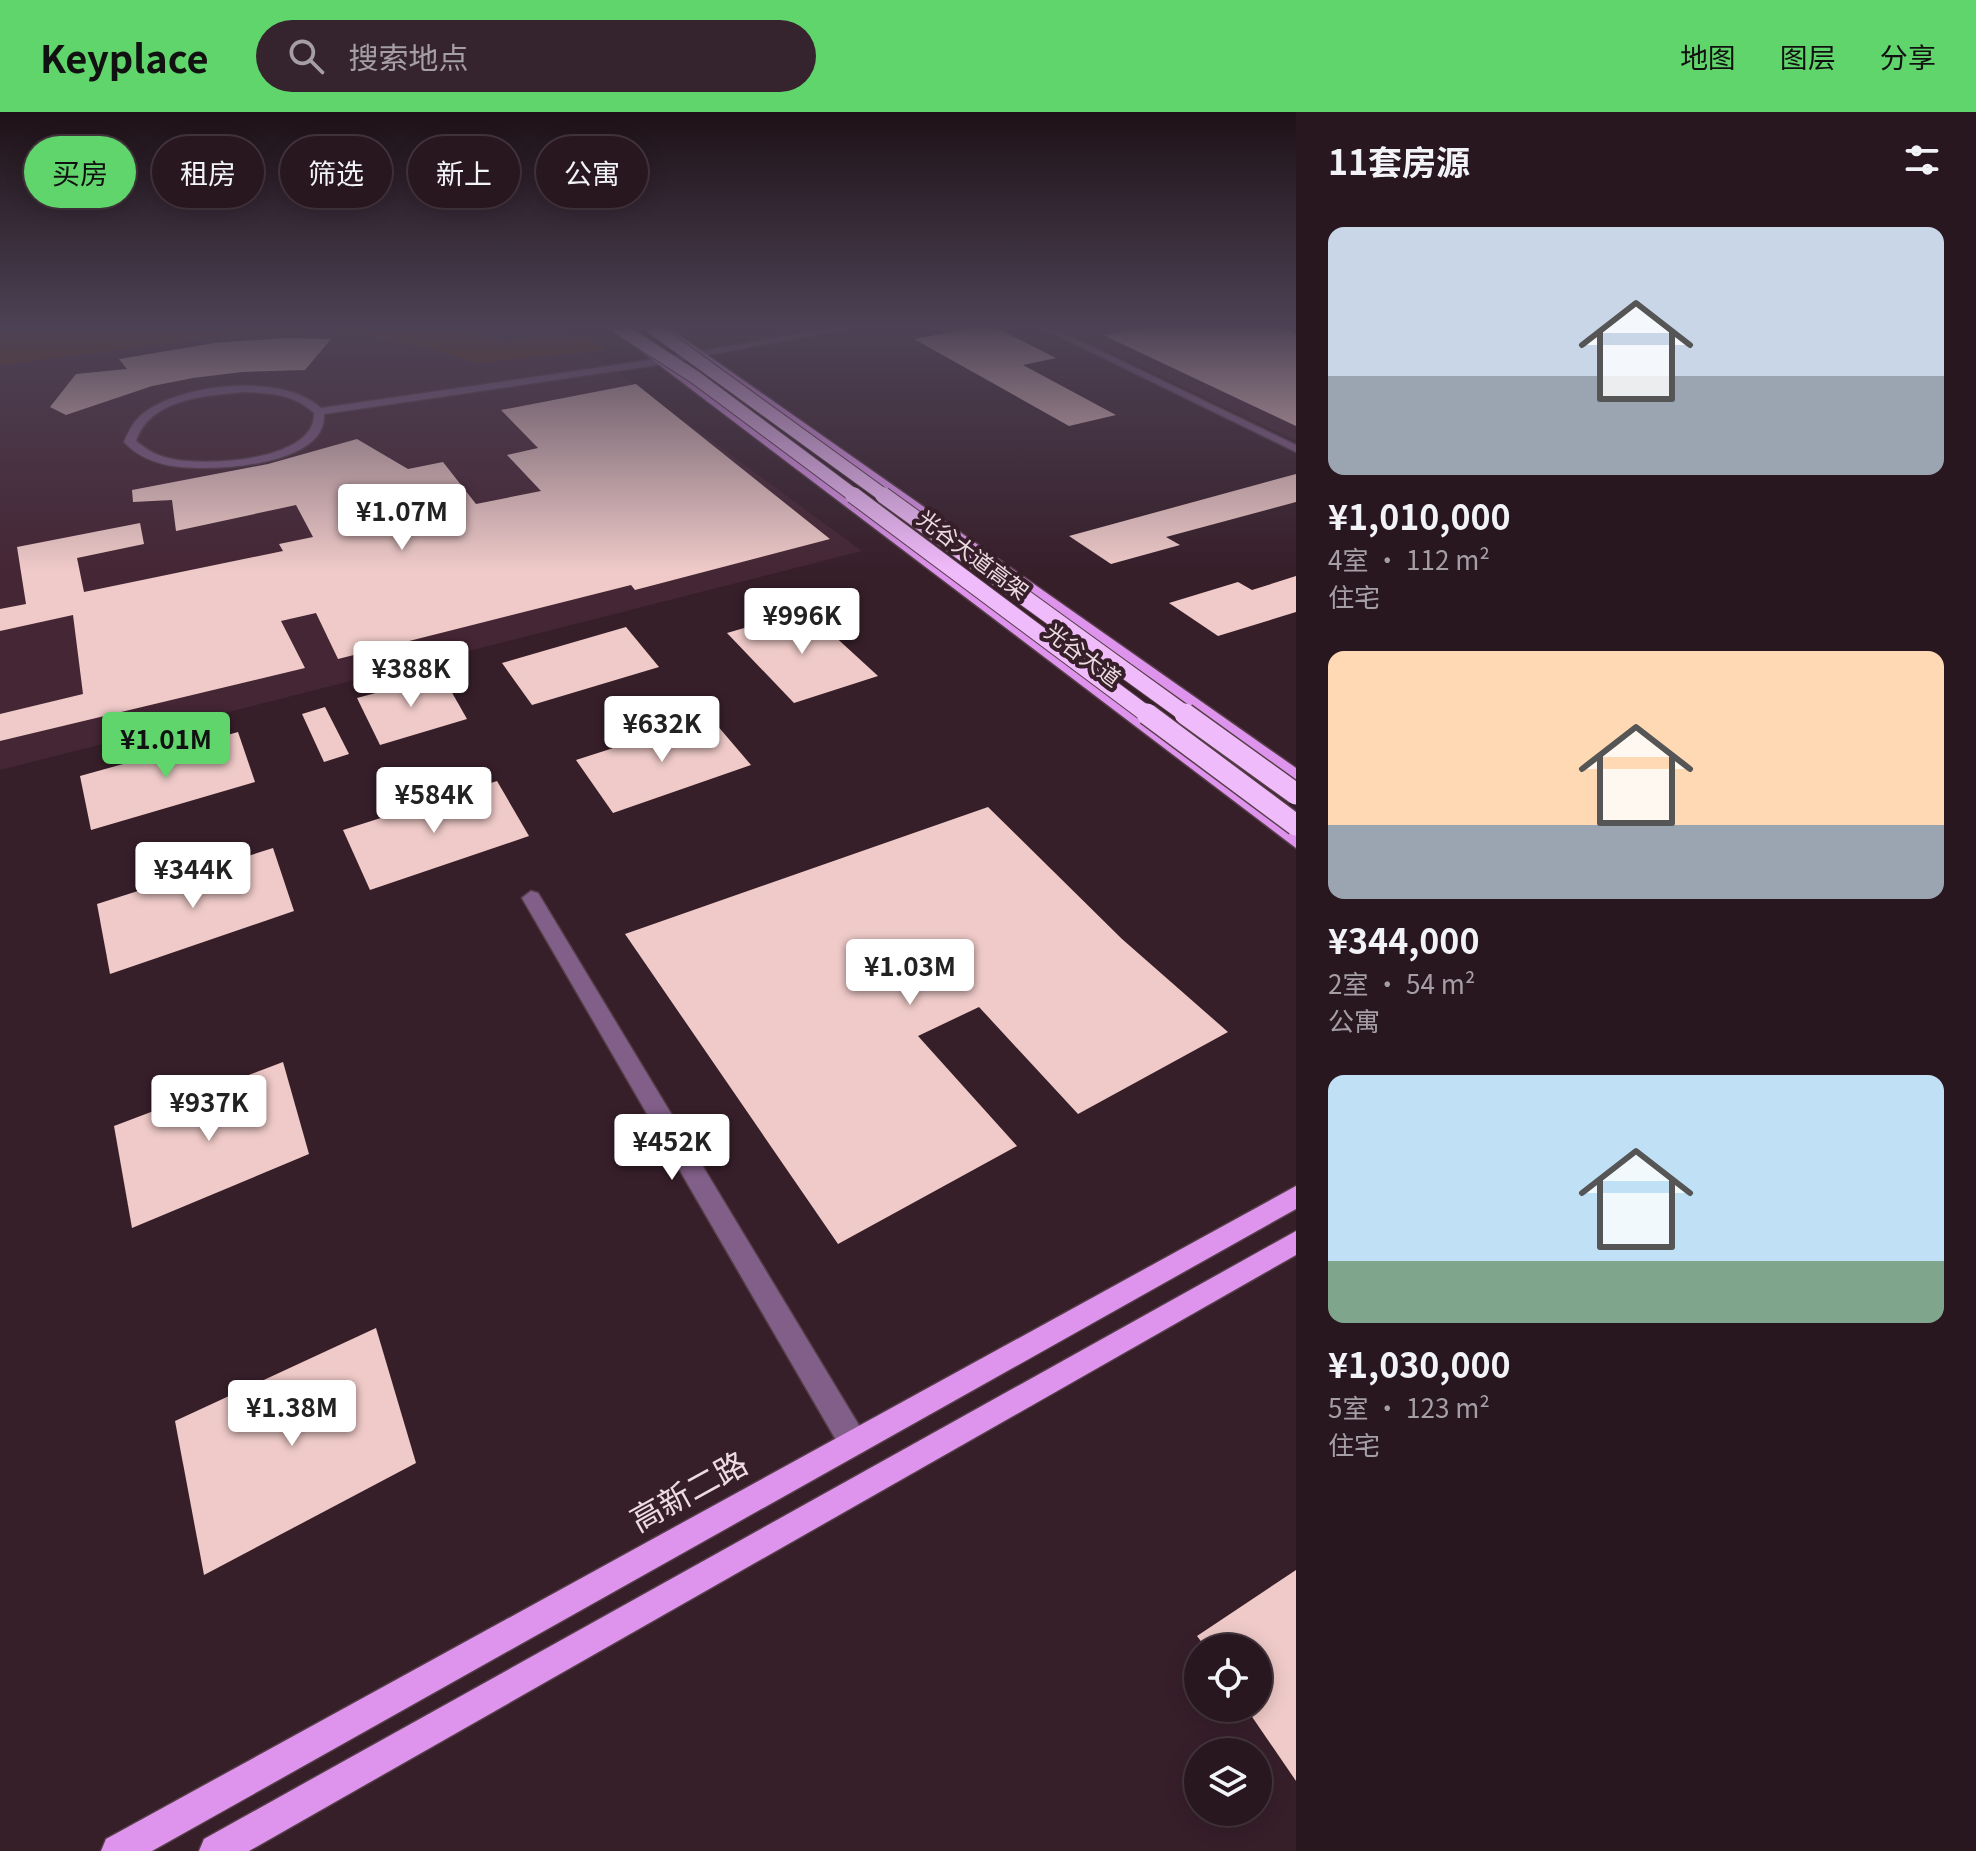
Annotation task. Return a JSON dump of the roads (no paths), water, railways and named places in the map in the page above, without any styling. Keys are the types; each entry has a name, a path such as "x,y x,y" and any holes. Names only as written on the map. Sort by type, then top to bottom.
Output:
{"highway":[{"name":"光谷大道高架","path":"739,409 1296,825"},
{"name":"光谷大道高架","path":"765,409 1296,794"}],"main road":[{"name":"光谷大道","path":"720,409 1296,842"},
{"name":"光谷大道","path":"780,409 1296,776"},
{"name":"高新二路","path":"118,1851 1296,1197"},
{"path":"216,1851 1296,1242"}],"street":[{"path":"159,409 143,417 131,430 130,442 138,453 157,462 186,467 232,464 285,451 307,438 319,425 316,409"},
{"path":"319,412 338,409"},
{"path":"1214,409 1296,449"},
{"path":"531,898 853,1442"}]}
